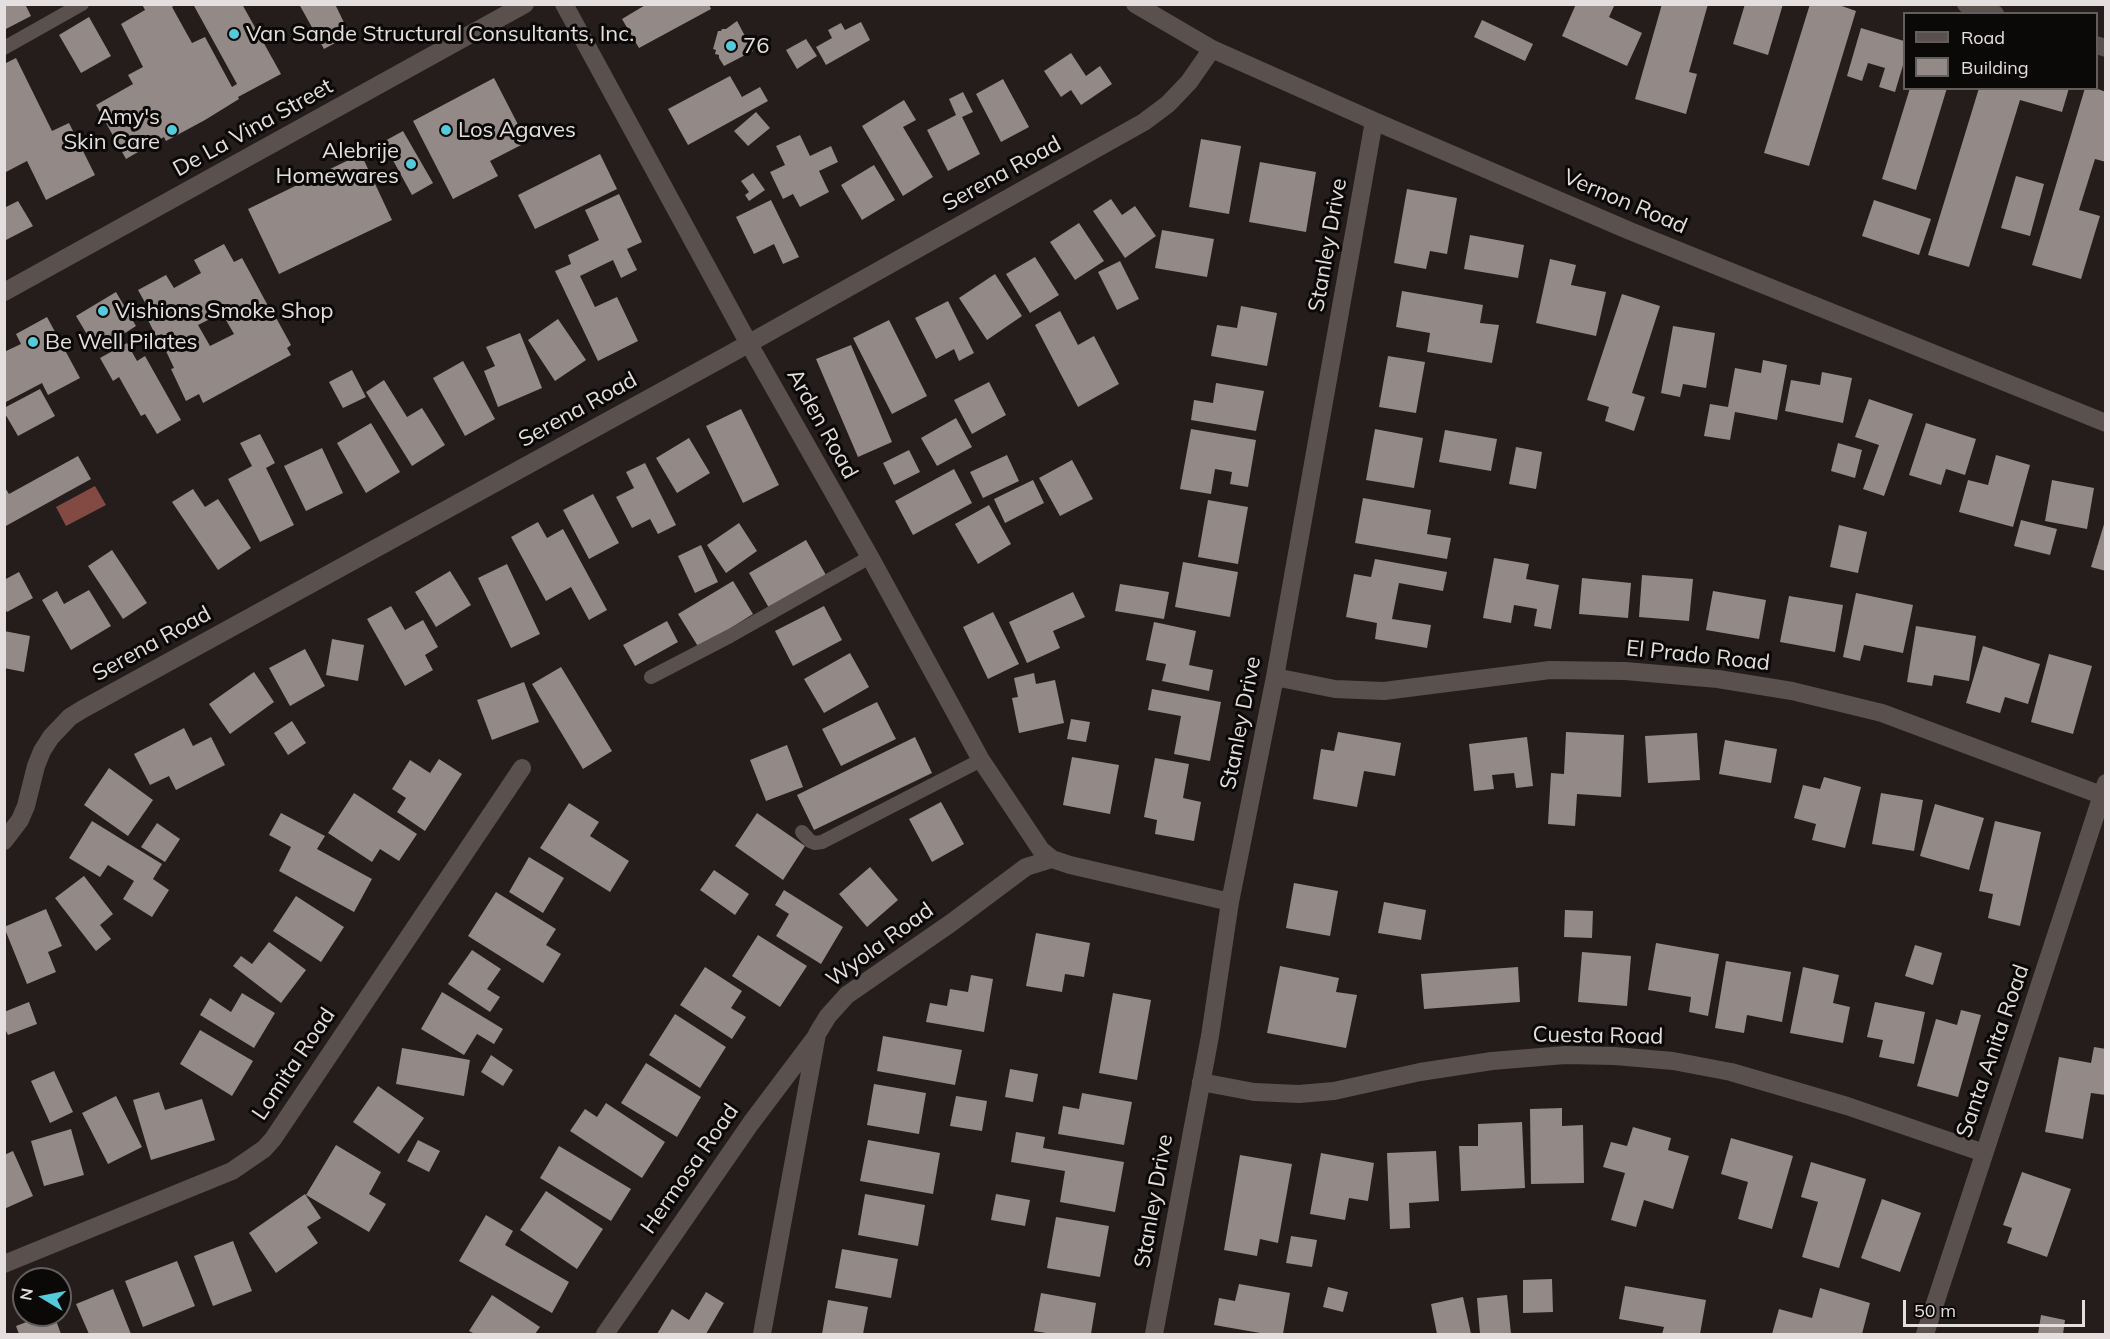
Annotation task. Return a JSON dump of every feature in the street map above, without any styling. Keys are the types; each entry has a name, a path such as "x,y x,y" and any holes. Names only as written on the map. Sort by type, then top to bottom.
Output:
{"street":[{"name":"De La Vina Street","path":"4,292 501,10 525,4"},
{"name":"Arden Road","path":"564,4 748,344 870,557 981,760 1041,850 1052,859"},
{"name":"Vernon Road","path":"1135,4 1212,49 1374,121 1630,231 2106,423"},
{"path":"1966,4 1989,12"},
{"name":"Serena Road","path":"4,840 13,831 23,813 42,751 51,737 70,717 748,344 1144,122 1168,104 1189,82 1212,49"},
{"name":"Stanley Drive","path":"1154,1335 1210,1036 1230,902 1275,677 1374,121"},
{"name":"El Prado Road","path":"1275,677 1335,689 1384,691 1550,670 1625,671 1718,679 1792,691 1882,713 2103,789"},
{"name":"Lomita Road","path":"4,1264 232,1171 264,1149 522,768"},
{"name":"Santa Anita Road","path":"1924,1335 2103,789"},
{"path":"1052,859 1230,902"},
{"name":"Wyola Road","path":"762,1335 818,1034 828,1016 847,995 951,923 1026,867 1052,859"},
{"name":"Hermosa Road","path":"605,1335 744,1132 818,1034"},
{"name":"Cuesta Road","path":"1201,1082 1254,1092 1299,1094 1334,1091 1420,1072 1492,1061 1565,1055 1673,1061 1731,1072 1847,1106 1984,1153"}],"lane":[{"path":"4,48 82,4"},
{"path":"651,677 730,636 870,557"},
{"path":"802,832 810,841 822,842 981,760"}],"shaded area":[{"path":"95,486 106,505 66,526 56,507"}],"building":[{"path":"4,4 25,4 31,16 4,30"},
{"path":"142,4 176,4 172,7 192,43 205,37 232,87 237,84 193,4 242,4 281,74 238,97 239,99 205,120 166,141 164,137 126,159 96,105 133,84 128,75 143,67 121,24 145,10"},
{"path":"299,4 335,4 350,35 324,49"},
{"path":"647,4 709,4 711,9 639,48 622,19"},
{"path":"1576,4 1615,4 1609,17 1642,33 1627,66 1562,36"},
{"path":"1662,4 1708,4 1689,72 1697,74 1686,114 1635,99"},
{"path":"1745,4 1783,4 1768,55 1733,44"},
{"path":"1810,4 1836,4 1856,11 1809,166 1764,153"},
{"path":"89,17 111,56 81,73 59,35"},
{"path":"1482,20 1533,44 1525,61 1474,37"},
{"path":"737,21 753,51 724,66 719,55 715,54 716,50 713,49 718,31 726,29"},
{"path":"861,22 870,40 826,65 816,47 832,38 828,30 841,23 845,30"},
{"path":"1861,28 1903,41 1903,65 1895,92 1879,87 1885,68 1868,63 1862,81 1847,76"},
{"path":"806,39 817,56 797,69 786,50"},
{"path":"1071,53 1086,76 1100,66 1112,84 1081,105 1071,90 1061,97 1044,71"},
{"path":"16,58 52,131 69,123 95,175 46,200 27,161 4,173 4,64"},
{"path":"730,76 742,97 760,87 768,101 688,145 668,109"},
{"path":"494,78 527,142 490,161 498,176 453,199 413,121"},
{"path":"1003,79 1029,127 1001,142 976,94"},
{"path":"2098,89 2106,92 2106,162 2095,159 2079,210 2100,216 2081,279 2032,265 2084,90"},
{"path":"1909,90 1946,90 1916,190 1882,179"},
{"path":"1978,90 2068,90 2062,112 2020,100 1969,267 1928,255"},
{"path":"963,92 973,112 962,117 980,154 948,171 927,130 956,115 949,99"},
{"path":"904,100 916,120 903,127 933,177 903,196 862,126"},
{"path":"756,112 770,128 748,146 734,131"},
{"path":"403,131 433,183 412,195 383,142"},
{"path":"800,135 810,156 831,146 838,162 819,171 829,192 800,207 793,194 783,199 770,172 785,165 776,146"},
{"path":"1201,139 1241,146 1229,214 1189,207"},
{"path":"361,154 392,220 279,274 248,209"},
{"path":"600,154 617,189 535,229 518,195"},
{"path":"1260,162 1316,172 1306,232 1249,222"},
{"path":"874,165 895,200 862,220 841,185"},
{"path":"753,173 765,190 749,201 745,195 749,192 741,181"},
{"path":"2016,176 2044,184 2030,236 2001,228"},
{"path":"1407,189 1457,198 1447,254 1430,251 1426,269 1394,263"},
{"path":"619,194 642,242 627,249 637,270 621,278 613,260 580,276 595,307 617,297 638,341 598,361 555,271 571,264 568,255 599,240 585,210"},
{"path":"1111,199 1122,215 1135,206 1156,236 1125,258 1093,211"},
{"path":"771,200 799,257 783,264 774,244 754,254 736,217"},
{"path":"1874,200 1931,219 1919,255 1862,236"},
{"path":"18,201 33,226 4,241 4,208"},
{"path":"1079,223 1104,261 1075,280 1050,242"},
{"path":"1162,230 1214,239 1207,277 1155,268"},
{"path":"1470,235 1524,245 1518,278 1464,269"},
{"path":"224,244 234,262 242,258 291,345 287,348 291,355 203,403 199,394 186,401 171,369 174,368 165,349 169,348 162,334 156,336 147,318 152,315 138,290 166,275 174,288 201,273 194,260","holes":["222,313 234,334 210,346 198,325"]},
{"path":"1035,257 1059,295 1030,313 1006,274"},
{"path":"1550,259 1576,265 1571,285 1606,292 1596,336 1536,323"},
{"path":"1120,261 1139,299 1117,310 1098,272"},
{"path":"995,274 1022,316 987,340 959,298"},
{"path":"1402,291 1483,305 1480,323 1499,325 1492,363 1427,352 1430,333 1396,327"},
{"path":"116,292 136,326 97,351 76,316"},
{"path":"1622,294 1660,306 1632,393 1645,397 1634,431 1605,421 1609,407 1587,400"},
{"path":"948,301 974,353 959,361 954,349 936,359 915,318"},
{"path":"1241,306 1277,313 1267,366 1211,356 1217,325 1237,328"},
{"path":"1060,311 1078,345 1094,336 1119,384 1078,407 1035,325"},
{"path":"47,317 80,378 48,395 42,383 4,403 4,352 21,344 16,334"},
{"path":"558,319 586,360 555,381 528,340"},
{"path":"889,320 927,396 892,414 853,338"},
{"path":"1673,326 1715,333 1706,388 1683,384 1680,397 1661,393"},
{"path":"520,333 542,388 498,407 484,371 495,366 486,347"},
{"path":"127,343 137,361 145,356 181,420 157,434 145,414 141,416 119,377 113,381 100,358"},
{"path":"851,345 892,442 858,457 816,359"},
{"path":"1388,356 1425,362 1416,413 1379,407"},
{"path":"1763,360 1787,365 1777,420 1735,412 1730,440 1704,436 1710,404 1728,407 1735,368 1761,373"},
{"path":"463,361 495,419 465,436 433,378"},
{"path":"352,370 366,397 343,408 329,382"},
{"path":"1822,372 1852,378 1843,423 1785,411 1791,380 1820,385"},
{"path":"384,380 407,417 422,408 445,445 412,466 366,392"},
{"path":"989,382 1006,415 972,434 954,400"},
{"path":"1216,383 1264,391 1256,431 1191,420 1194,400 1213,403"},
{"path":"40,389 55,416 18,436 4,408"},
{"path":"1869,399 1913,414 1884,496 1863,489 1879,445 1855,437"},
{"path":"741,409 779,485 743,503 706,426"},
{"path":"956,418 972,447 937,466 921,438"},
{"path":"371,423 400,472 366,493 337,443"},
{"path":"1926,423 1976,439 1965,475 1946,469 1941,485 1909,475"},
{"path":"1191,429 1256,440 1248,487 1230,484 1232,472 1215,469 1211,494 1180,489"},
{"path":"1375,429 1423,438 1414,488 1366,480"},
{"path":"1445,430 1497,439 1491,471 1439,462"},
{"path":"260,434 275,463 266,468 294,525 260,542 228,479 252,466 240,443"},
{"path":"689,438 710,473 677,493 656,458"},
{"path":"1838,443 1862,450 1855,478 1831,471"},
{"path":"1516,447 1542,452 1536,489 1509,484"},
{"path":"322,448 343,493 306,511 284,466"},
{"path":"909,450 920,472 894,485 883,463"},
{"path":"1007,455 1019,481 983,498 970,472"},
{"path":"1996,455 2030,465 2013,527 1959,512 1968,480 1988,485"},
{"path":"78,456 91,479 4,527 4,486 9,494"},
{"path":"1072,460 1093,499 1060,516 1039,478"},
{"path":"645,463 676,525 658,534 650,519 632,528 616,497 634,488 626,472"},
{"path":"954,469 972,503 913,535 895,501"},
{"path":"1033,480 1044,503 1005,523 994,499"},
{"path":"2052,480 2094,488 2087,529 2045,521"},
{"path":"193,489 205,507 218,499 251,548 218,570 172,502"},
{"path":"593,494 619,543 589,559 563,510"},
{"path":"1363,498 1431,510 1427,534 1451,538 1447,559 1355,543"},
{"path":"1208,500 1248,507 1238,564 1198,557"},
{"path":"989,505 1011,544 978,564 955,524"},
{"path":"2021,520 2057,529 2050,555 2014,546"},
{"path":"2106,521 2106,571 2091,567"},
{"path":"538,522 547,538 563,529 607,610 589,620 571,587 546,601 511,537"},
{"path":"739,523 757,551 726,573 707,545"},
{"path":"1839,525 1867,532 1858,573 1830,567"},
{"path":"806,540 826,575 769,608 749,573"},
{"path":"701,545 718,582 695,593 678,556"},
{"path":"112,550 147,603 123,619 88,566"},
{"path":"1494,558 1529,564 1526,579 1559,585 1551,629 1534,626 1537,609 1514,605 1511,623 1483,618"},
{"path":"1375,559 1447,572 1443,591 1399,583 1392,619 1431,625 1427,648 1375,639 1377,623 1346,617 1354,574 1371,577"},
{"path":"1183,562 1238,572 1230,617 1175,607"},
{"path":"507,564 540,634 511,648 478,578"},
{"path":"450,571 471,605 436,627 415,592"},
{"path":"19,572 33,598 7,612 4,607 4,580"},
{"path":"1642,575 1693,579 1689,621 1639,617"},
{"path":"1582,578 1631,583 1628,618 1579,614"},
{"path":"733,581 753,614 699,648 678,614"},
{"path":"1120,584 1169,592 1164,619 1115,611"},
{"path":"89,590 111,626 71,650 42,600 57,591 64,604"},
{"path":"1713,591 1766,600 1759,639 1706,630"},
{"path":"1073,592 1085,617 1053,631 1060,648 1027,663 1009,622"},
{"path":"1856,593 1913,605 1903,653 1864,645 1860,661 1843,657"},
{"path":"1789,596 1843,605 1835,652 1780,642"},
{"path":"391,606 405,630 423,620 438,647 425,655 433,670 405,686 367,619"},
{"path":"824,606 842,640 793,666 775,631"},
{"path":"993,612 1019,664 988,679 963,627"},
{"path":"667,621 678,642 635,666 623,645"},
{"path":"1154,622 1196,631 1189,665 1213,670 1209,691 1162,681 1166,664 1146,660"},
{"path":"1916,626 1976,636 1969,681 1934,675 1932,686 1907,682"},
{"path":"4,631 30,636 24,672 4,668"},
{"path":"332,639 364,645 358,681 326,675"},
{"path":"1983,646 2040,664 2028,704 2005,697 2000,713 1966,703"},
{"path":"305,649 325,686 290,706 269,668"},
{"path":"850,653 869,687 824,713 804,679"},
{"path":"2049,654 2092,666 2073,734 2031,722"},
{"path":"561,667 612,751 583,769 532,684"},
{"path":"254,672 274,702 230,734 209,704"},
{"path":"1034,673 1036,684 1055,680 1064,723 1019,733 1012,698 1018,697 1014,678"},
{"path":"524,682 539,722 492,740 477,700"},
{"path":"1152,689 1221,702 1210,761 1174,754 1181,716 1148,710"},
{"path":"877,702 896,739 841,766 822,729"},
{"path":"1071,719 1090,722 1086,742 1067,739"},
{"path":"292,721 306,743 288,755 274,733"},
{"path":"184,728 193,746 211,737 225,765 176,790 169,776 150,785 134,754"},
{"path":"1338,732 1401,743 1395,776 1364,771 1357,807 1313,799 1321,749 1334,751"},
{"path":"1566,732 1624,735 1621,797 1577,794 1575,826 1548,824 1551,773 1564,774"},
{"path":"1697,733 1700,780 1648,783 1645,736"},
{"path":"915,737 932,773 814,830 797,795"},
{"path":"1527,737 1533,786 1516,788 1514,773 1492,775 1494,789 1474,791 1469,744"},
{"path":"1725,740 1777,749 1771,783 1719,774"},
{"path":"787,745 803,787 766,801 750,760"},
{"path":"1072,757 1119,765 1110,814 1063,805"},
{"path":"1155,758 1189,764 1183,798 1201,802 1194,841 1155,834 1157,820 1144,817"},
{"path":"439,759 462,774 425,831 397,812 406,798 392,789 410,760 430,773"},
{"path":"109,768 153,800 128,836 84,805"},
{"path":"1824,777 1861,787 1845,848 1812,840 1816,824 1794,818 1803,785 1820,789"},
{"path":"354,793 417,834 399,861 380,849 372,862 328,833"},
{"path":"1881,793 1923,800 1914,851 1872,844"},
{"path":"941,802 964,844 932,862 909,819"},
{"path":"569,803 599,822 590,836 629,861 610,892 540,848"},
{"path":"1935,804 1984,818 1969,870 1920,856"},
{"path":"281,813 325,836 317,849 372,879 354,912 279,871 291,847 269,835"},
{"path":"757,813 805,846 783,880 735,846"},
{"path":"92,821 162,864 153,879 169,890 152,917 123,899 134,881 108,865 100,877 69,858"},
{"path":"1995,821 2041,832 2020,926 1988,918 1993,894 1979,891"},
{"path":"157,823 180,839 165,862 141,847"},
{"path":"529,857 564,878 543,913 509,892"},
{"path":"870,867 898,900 867,927 839,894"},
{"path":"714,870 749,894 735,915 700,890"},
{"path":"84,876 113,914 100,925 111,939 96,951 55,898"},
{"path":"1294,883 1338,891 1330,936 1286,928"},
{"path":"784,890 843,927 821,964 776,936 789,914 775,905"},
{"path":"496,892 556,929 546,945 561,954 543,983 468,936"},
{"path":"296,896 344,927 321,962 273,931"},
{"path":"1384,902 1426,910 1421,940 1378,933"},
{"path":"46,909 62,946 48,952 56,972 27,984 4,927"},
{"path":"1565,910 1593,911 1592,938 1564,937"},
{"path":"1036,933 1090,943 1084,977 1065,974 1062,992 1026,986"},
{"path":"758,935 807,966 780,1007 732,976"},
{"path":"269,942 306,970 281,1003 233,966 241,956 252,964"},
{"path":"1656,943 1719,954 1708,1016 1689,1012 1691,997 1648,990"},
{"path":"1915,945 1942,953 1933,985 1905,976"},
{"path":"472,950 501,969 487,989 500,997 490,1012 448,984"},
{"path":"1582,952 1631,956 1627,1006 1578,1002"},
{"path":"1726,961 1791,972 1782,1022 1747,1015 1744,1033 1715,1028"},
{"path":"1280,966 1339,978 1336,992 1357,995 1346,1048 1267,1033"},
{"path":"705,967 742,991 731,1008 746,1017 732,1039 680,1005"},
{"path":"1518,967 1520,1002 1424,1009 1421,974"},
{"path":"1803,967 1839,975 1833,1003 1850,1007 1843,1043 1790,1033"},
{"path":"971,975 993,979 984,1032 926,1022 930,1003 947,1006 950,989 968,992"},
{"path":"442,992 503,1029 494,1044 477,1034 464,1055 421,1029"},
{"path":"242,993 275,1013 254,1048 200,1015 210,998 231,1012"},
{"path":"1113,993 1151,1000 1137,1080 1099,1073"},
{"path":"29,1002 37,1024 8,1035 4,1027 4,1012"},
{"path":"1875,1002 1925,1012 1914,1064 1879,1057 1883,1040 1867,1037"},
{"path":"1961,1010 1981,1015 1958,1097 1917,1086 1936,1019 1957,1025"},
{"path":"675,1014 726,1047 700,1088 649,1055"},
{"path":"200,1030 253,1061 232,1096 180,1064"},
{"path":"883,1036 962,1050 955,1085 877,1071"},
{"path":"2094,1047 2106,1049 2106,1095 2091,1093 2083,1139 2045,1132 2059,1057 2091,1063"},
{"path":"402,1048 470,1060 464,1096 396,1084"},
{"path":"491,1055 513,1070 503,1086 481,1072"},
{"path":"646,1063 701,1097 677,1137 621,1103"},
{"path":"1010,1069 1038,1074 1033,1102 1005,1097"},
{"path":"54,1071 73,1112 50,1123 31,1081"},
{"path":"874,1084 926,1093 919,1134 867,1125"},
{"path":"378,1086 424,1118 399,1154 353,1122"},
{"path":"159,1092 165,1110 202,1099 215,1140 151,1160 133,1100"},
{"path":"1082,1093 1132,1102 1124,1145 1058,1134 1063,1106 1079,1109"},
{"path":"116,1096 142,1147 108,1164 82,1113"},
{"path":"956,1096 987,1101 982,1131 950,1126"},
{"path":"606,1103 665,1142 642,1178 570,1131 585,1109 597,1117"},
{"path":"1562,1108 1562,1126 1583,1125 1584,1183 1531,1184 1530,1109"},
{"path":"1522,1122 1525,1188 1461,1191 1459,1146 1478,1146 1478,1124"},
{"path":"1633,1127 1671,1138 1668,1150 1689,1156 1673,1209 1644,1200 1636,1227 1611,1220 1625,1173 1603,1167 1611,1142 1627,1146"},
{"path":"71,1129 84,1175 44,1186 31,1141"},
{"path":"1016,1132 1045,1137 1043,1148 1124,1162 1115,1212 1060,1202 1065,1171 1011,1162"},
{"path":"1731,1138 1793,1156 1772,1229 1738,1219 1748,1182 1721,1174"},
{"path":"418,1140 440,1151 429,1172 407,1161"},
{"path":"868,1140 940,1153 933,1194 860,1181"},
{"path":"336,1145 381,1172 369,1194 386,1204 369,1232 306,1195"},
{"path":"559,1146 631,1189 611,1221 540,1178"},
{"path":"13,1151 33,1196 4,1209 4,1155"},
{"path":"1436,1151 1439,1201 1409,1203 1410,1228 1390,1229 1387,1153"},
{"path":"1321,1153 1374,1163 1368,1201 1349,1198 1345,1220 1310,1214"},
{"path":"1240,1155 1292,1164 1278,1243 1260,1239 1257,1256 1224,1250"},
{"path":"1811,1162 1866,1179 1839,1268 1802,1257 1818,1202 1801,1197"},
{"path":"2022,1172 2071,1189 2047,1257 2007,1243 2012,1228 2003,1225"},
{"path":"546,1191 603,1229 577,1269 520,1230"},
{"path":"305,1194 321,1218 307,1227 318,1243 276,1273 249,1233"},
{"path":"865,1194 925,1205 918,1246 858,1235"},
{"path":"996,1194 1030,1200 1025,1226 991,1220"},
{"path":"1882,1199 1921,1213 1900,1272 1861,1258"},
{"path":"486,1215 513,1231 505,1245 569,1282 552,1313 459,1261"},
{"path":"1056,1217 1109,1226 1100,1277 1047,1268"},
{"path":"1291,1236 1317,1240 1312,1267 1286,1263"},
{"path":"233,1241 252,1291 213,1306 194,1256"},
{"path":"842,1249 898,1259 891,1298 835,1288"},
{"path":"177,1261 195,1306 143,1327 125,1281"},
{"path":"1552,1279 1553,1312 1523,1313 1523,1280"},
{"path":"1239,1284 1290,1293 1283,1334 1266,1334 1214,1325 1219,1298 1235,1301"},
{"path":"1625,1286 1706,1300 1700,1334 1662,1334 1664,1327 1619,1319"},
{"path":"1328,1287 1348,1292 1343,1312 1323,1307"},
{"path":"1820,1288 1870,1303 1862,1334 1772,1334 1779,1309 1812,1318"},
{"path":"113,1289 131,1334 89,1334 76,1304"},
{"path":"706,1292 724,1303 706,1334 657,1334 672,1309 689,1320"},
{"path":"1041,1293 1096,1303 1091,1334 1052,1334 1034,1331"},
{"path":"492,1295 540,1327 535,1334 475,1334 469,1331"},
{"path":"1507,1295 1511,1334 1480,1334 1477,1298"},
{"path":"1463,1297 1471,1334 1437,1334 1431,1304"},
{"path":"828,1300 868,1307 863,1334 822,1334"},
{"path":"2041,1315 2065,1320 2063,1334 2038,1334"},
{"path":"16,1327 58,1327 61,1334 19,1334"}],"place":[{"name":"Van Sande Structural Consultants, Inc.","path":"234,34"},
{"name":"76","path":"731,46"},
{"name":"Amy's Skin Care","path":"172,130"},
{"name":"Los Agaves","path":"446,130"},
{"name":"Alebrije Homewares","path":"411,164"},
{"name":"Vishions Smoke Shop","path":"103,311"},
{"name":"Be Well Pilates","path":"33,342"}]}
